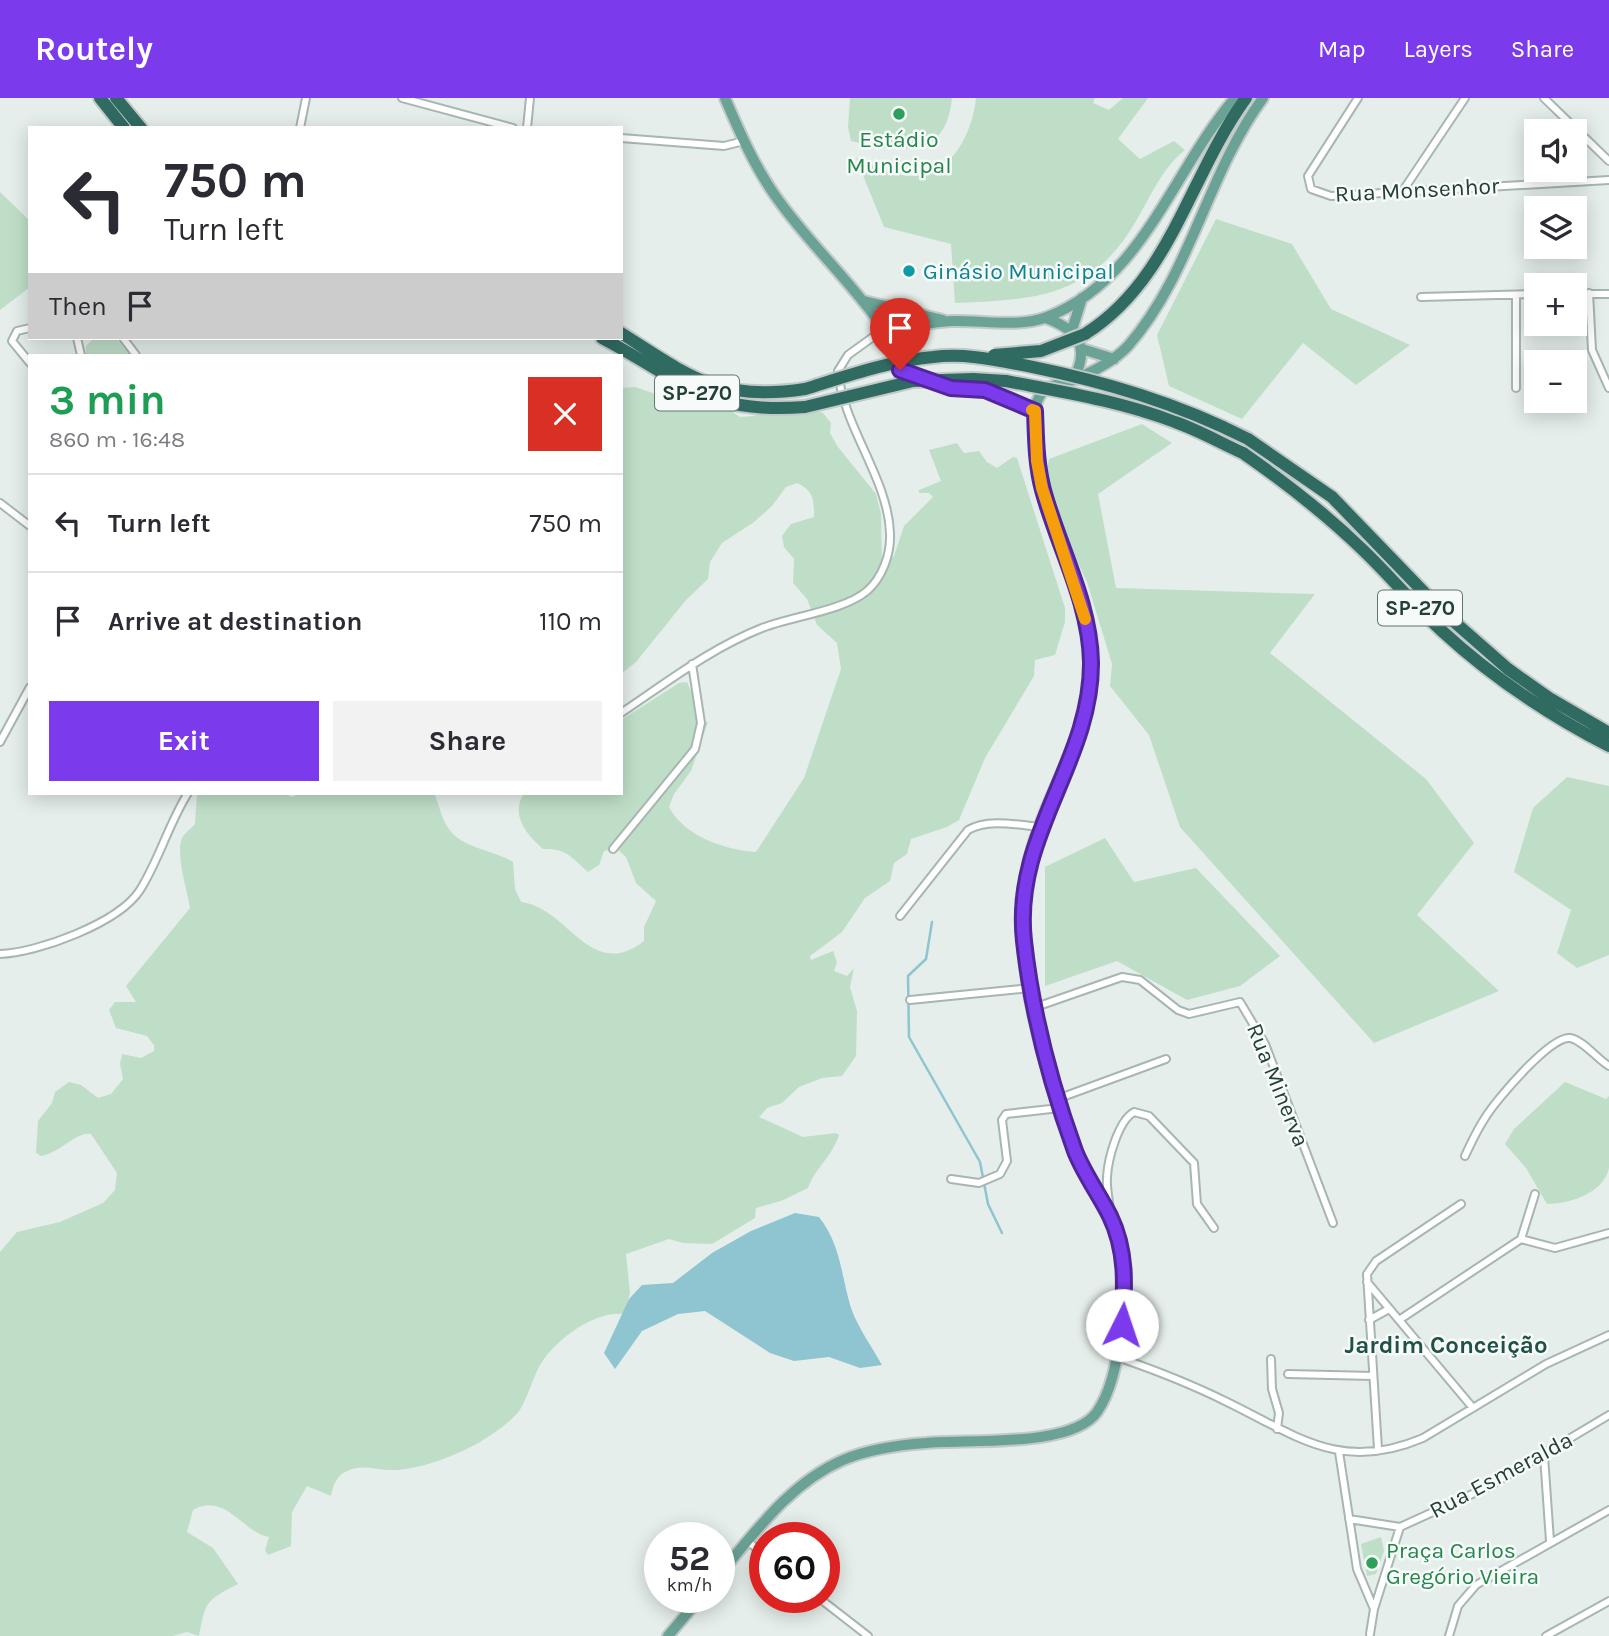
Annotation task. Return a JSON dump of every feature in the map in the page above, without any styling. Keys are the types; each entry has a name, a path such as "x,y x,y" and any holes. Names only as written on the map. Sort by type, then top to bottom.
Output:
{"highway":[{"path":"100,98 122,126"},
{"path":"116,98 139,126"},
{"path":"966,356 1041,351 1123,305 1143,280 1180,220 1229,121 1246,98"},
{"name":"SP-270","path":"623,334 677,369 722,388 748,394 805,389 904,360 966,356 1137,391 1206,418 1248,439 1332,497 1443,611 1508,669 1549,698 1609,733"},
{"name":"SP-270","path":"605,340 698,394 753,408 805,407 913,381 973,379 1071,393 1147,412 1192,429 1243,453 1333,522 1441,630 1473,658 1547,712 1609,746"}],"main road":[{"path":"725,98 744,141 773,194 845,282 864,301 884,329 918,328 950,321"},
{"path":"864,301 950,321 1001,323 1046,318 1082,298 1117,269 1144,234 1191,157 1235,98"},
{"path":"735,1556 793,1492 839,1462 872,1450 923,1443 1040,1436 1071,1431 1084,1425 1097,1413 1103,1400 1117,1357 1124,1268 1111,1219 1078,1157 1059,1104 1033,1008 1023,938 1024,888 1032,848 1081,732 1091,662 1085,620 1042,488 1037,461 1035,411 1037,399 1045,389 1073,380 1114,359 1153,315 1223,161 1263,98"},
{"path":"1073,380 1080,367 1082,349 1079,332 1082,298"},
{"path":"1046,318 1079,332"},
{"path":"1082,349 1114,359"},
{"path":"668,1636 687,1613"}],"street":[{"path":"300,126 306,98"},
{"path":"402,98 505,126"},
{"path":"433,98 435,107"},
{"path":"527,126 530,98"},
{"name":"Rua Monsenhor","path":"1358,98 1308,176 1311,189 1319,193 1331,196 1609,180"},
{"path":"1404,190 1465,98"},
{"path":"1544,98 1609,161"},
{"path":"623,138 724,146 744,141"},
{"path":"1609,294 1589,293 1592,350 1609,388"},
{"path":"1516,295 1516,388"},
{"path":"1421,297 1524,295"},
{"path":"28,328 17,331 12,341 28,361"},
{"path":"623,712 692,664 761,628 853,601 881,575 890,535 887,514 844,404 838,371 848,355 884,329 891,358 900,370 951,388 985,390 1035,411"},
{"path":"125,340 135,354"},
{"path":"0,503 28,524"},
{"path":"613,849 695,749 701,723 692,664"},
{"path":"0,743 28,691"},
{"path":"0,954 45,948 67,939 122,907 140,891 187,795"},
{"path":"900,916 968,830 975,826 997,824 1041,827"},
{"name":"Rua Minerva","path":"1033,1008 1122,977 1140,980 1178,1010 1189,1014 1240,1002 1265,1044 1333,1223"},
{"path":"910,1000 1030,988"},
{"path":"1465,1156 1486,1115 1550,1047 1567,1037 1584,1046 1609,1066"},
{"path":"951,1179 979,1183 994,1179 1007,1161 1003,1116 1010,1112 1059,1104 1166,1059"},
{"path":"1111,1219 1107,1177 1111,1159 1124,1122 1134,1112 1140,1112 1149,1116 1168,1139 1191,1157 1194,1163 1197,1204 1214,1228"},
{"path":"1399,1320 1521,1240 1535,1194"},
{"path":"1378,1449 1366,1281 1376,1261 1461,1204"},
{"path":"1521,1240 1555,1248 1609,1233"},
{"path":"1366,1281 1473,1408"},
{"path":"1369,1320 1389,1309"},
{"path":"1117,1357 1179,1379 1277,1429 1313,1445 1339,1452 1403,1447 1444,1427 1546,1364 1609,1335"},
{"path":"1271,1359 1272,1389 1279,1413 1277,1429"},
{"path":"1288,1374 1373,1376"},
{"name":"Rua Esmeralda","path":"1400,1527 1490,1486 1609,1415"},
{"path":"1339,1452 1357,1569 1374,1609"},
{"path":"1544,1455 1550,1541"},
{"path":"1449,1636 1465,1594 1476,1584 1609,1510"},
{"path":"1349,1519 1400,1527 1374,1609 1369,1635"},
{"path":"1546,1636 1609,1601"},
{"path":"838,1613 867,1636"}],"green space":[{"name":"Estádio Municipal","path":"850,98 952,98 948,119 940,133 930,142 902,149 851,141 848,127"},
{"path":"976,98 1095,98 1093,103 1109,110 1123,98 1148,98 1118,139 1140,159 1174,141 1185,150 1163,174 1119,246 1101,265 1081,280 1036,296 955,303 951,244 884,227 856,158 905,176 927,174 939,168 949,160 965,137"},
{"path":"0,192 28,219 28,289 0,310"},
{"path":"1216,219 1292,244 1331,309 1410,345 1356,385 1303,343 1242,419 1169,386 1157,335"},
{"path":"92,340 117,340 131,354 86,354 86,346"},
{"path":"635,387 662,396 672,405 686,410 728,409 740,417 754,416 781,403 796,404 823,413 831,423 830,433 838,447 876,494 881,514 882,569 894,556 904,526 933,497 929,493 919,493 919,490 941,481 929,450 957,443 964,453 979,451 987,462 997,468 1013,457 1017,458 1065,608 1065,622 1055,655 1035,660 1034,676 985,758 959,820 911,839 907,854 894,863 890,881 865,898 842,932 810,956 811,960 833,951 837,962 834,971 847,976 854,968 850,987 857,1011 856,1056 842,1076 822,1078 799,1087 782,1103 767,1108 759,1117 803,1137 836,1133 839,1135 836,1143 808,1188 781,1201 756,1208 755,1218 712,1244 683,1243 669,1239 626,1254 630,1293 624,1314 600,1317 563,1339 544,1359 517,1413 480,1442 448,1457 412,1468 353,1469 338,1478 331,1496 307,1486 292,1512 291,1546 268,1555 265,1550 269,1537 259,1534 224,1509 204,1506 193,1510 187,1532 213,1548 238,1584 209,1603 199,1636 187,1632 173,1636 0,1636 0,1252 17,1232 60,1222 103,1203 115,1190 117,1173 91,1134 80,1136 41,1156 36,1153 38,1121 52,1103 55,1092 69,1082 81,1085 98,1098 111,1094 123,1079 120,1064 122,1054 141,1058 154,1051 154,1045 147,1036 116,1028 109,1010 115,1002 136,1002 126,986 190,908 180,851 183,836 195,824 197,795 435,795 444,820 454,835 470,845 513,862 515,889 521,902 538,907 580,939 609,953 625,952 644,941 644,927 656,901 636,883 626,857 616,848 604,851 599,865 588,872 564,852 543,849 531,837 519,816 523,795 623,795 623,719 679,683 687,682 704,722 708,722 691,771 674,794 669,807 685,826 719,845 756,852 804,778 841,669 837,643 817,625 807,599 793,583 794,559 784,547 782,536 791,524 814,517 812,497 807,489 797,483 786,487 772,506 754,522 722,543 710,562 708,579 686,600 636,662 623,672 623,388"},
{"path":"1142,424 1172,443 1098,494 1116,588 1315,594 1270,653 1426,779 1474,843 1417,915 1499,991 1374,1043 1180,827 1149,735 1110,686 1112,664 1087,582 1042,488 1049,459"},
{"path":"1567,777 1609,786 1609,955 1577,968 1557,953 1571,910 1514,872 1533,808"},
{"path":"1105,838 1134,882 1196,868 1280,956 1240,986 1187,1000 1117,961 1045,986 1045,867"},
{"path":"1565,1082 1606,1099 1609,1096 1609,1168 1606,1177 1593,1190 1575,1199 1547,1204 1526,1168 1505,1144 1514,1129"},
{"name":"Praça Carlos Gregório Vieira","path":"1381,1537 1384,1551 1376,1574 1367,1576 1361,1544"}],"water":[{"path":"795,1213 819,1217 832,1238 851,1308 882,1365 860,1368 829,1357 794,1361 770,1353 705,1311 678,1314 642,1331 615,1369 604,1353 629,1299 642,1285 673,1283 712,1253 751,1231"}],"waterway":[{"path":"932,922 926,959 908,976 909,1037 980,1162 988,1204 1002,1233"}],"slow traffic":[{"path":"1032,410 1035,411 1037,461 1042,488 1085,619"}],"place":[{"name":"Estádio Municipal","path":"899,114"},
{"name":"Ginásio Municipal","path":"909,271"},
{"name":"Praça Carlos Gregório Vieira","path":"1372,1563"}],"district":[{"name":"Jardim Conceição","path":"1446,1345"}],"route":[{"path":"900,370 951,388 985,390 1035,411 1037,461 1042,488 1088,633 1091,662 1081,732 1032,848 1024,888 1023,938 1033,1008 1060,1108 1078,1157 1111,1219 1120,1242 1124,1268 1122,1325"}]}
